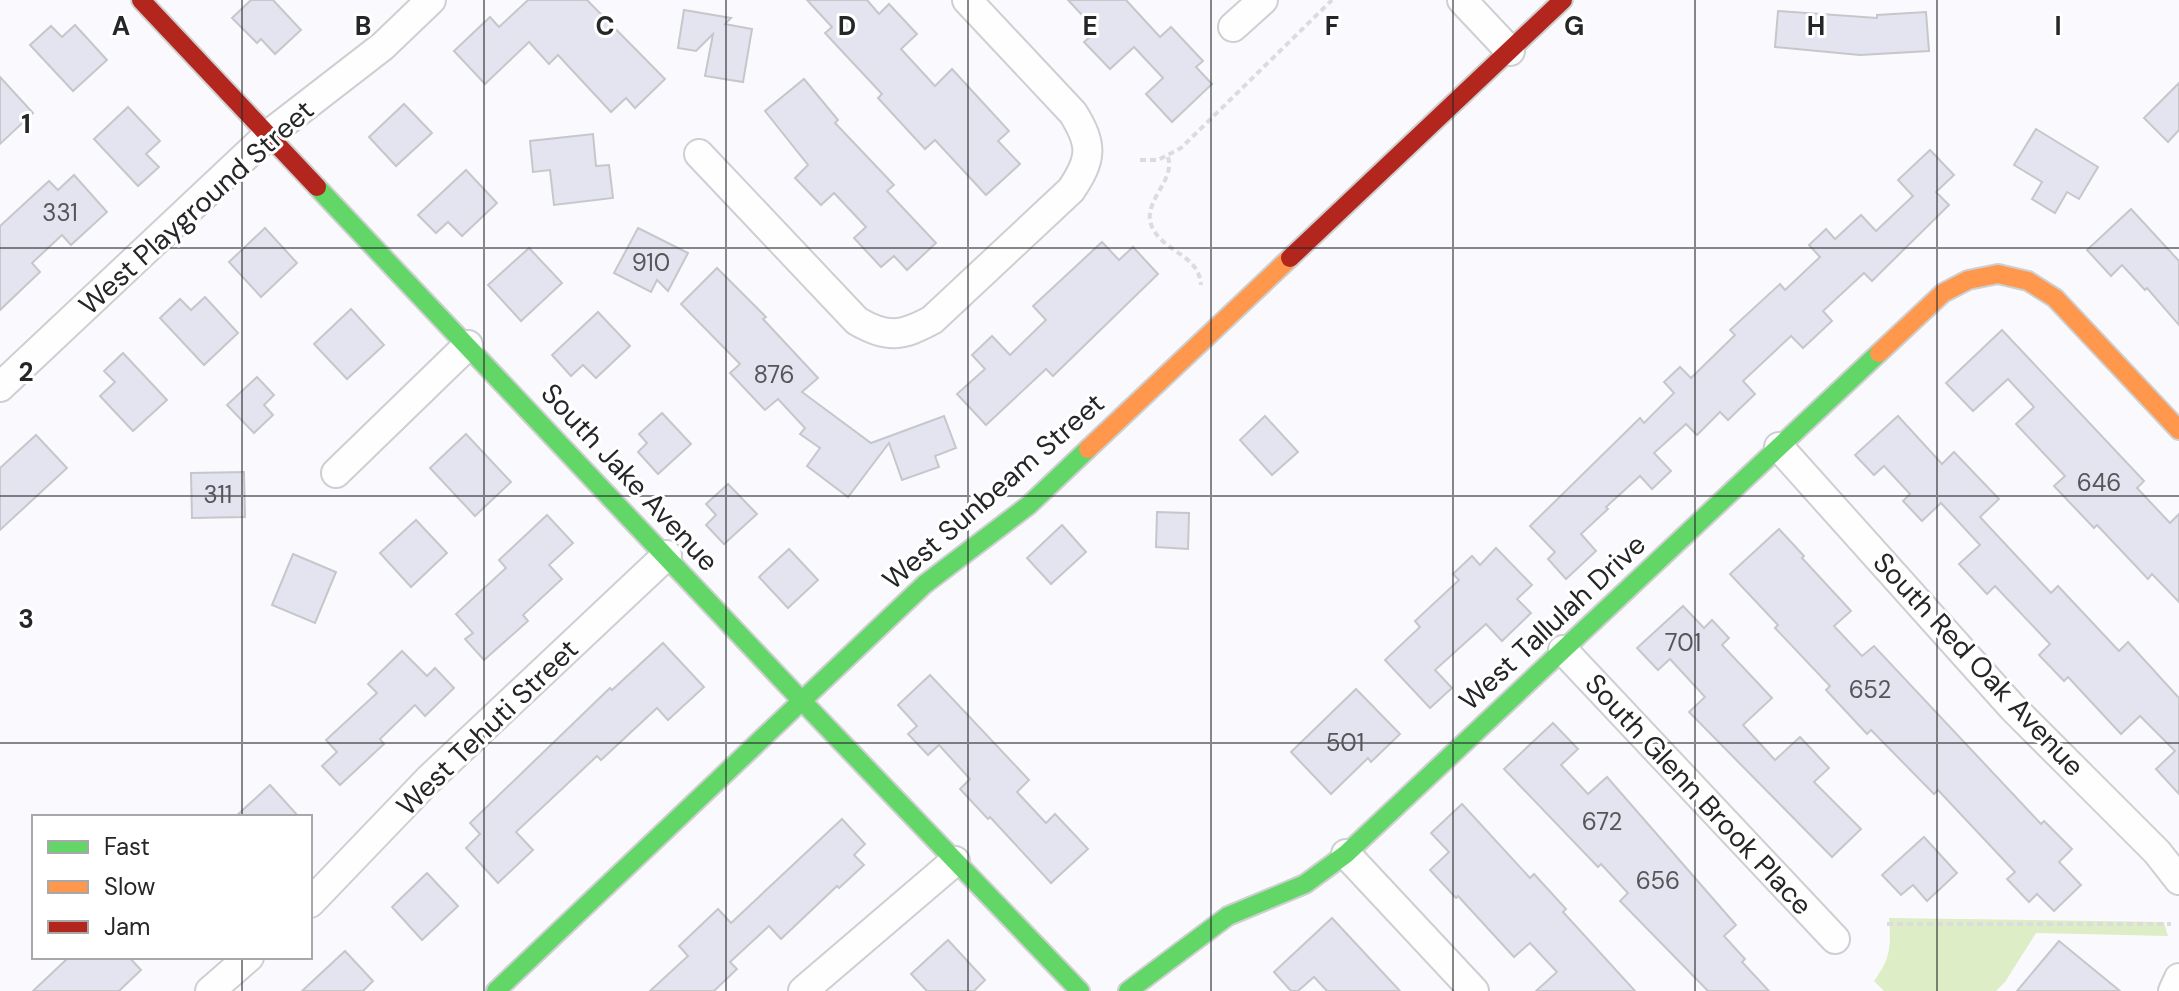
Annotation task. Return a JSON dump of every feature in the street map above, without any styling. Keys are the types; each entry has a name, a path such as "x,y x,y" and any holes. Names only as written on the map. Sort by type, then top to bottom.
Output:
{"street":[{"name":"South Jake Avenue","path":"141,0 1080,991"},
{"name":"West Playground Street","path":"0,387 268,135 383,46 431,0"},
{"path":"699,154 857,321 872,330 890,335 910,332 932,320 1071,190 1084,171 1089,149 1084,130 1073,113 967,0"},
{"path":"1233,27 1263,0"},
{"path":"1462,0 1510,51"},
{"name":"West Sunbeam Street","path":"496,991 925,584 1029,505 1563,0"},
{"name":"West Tallulah Drive","path":"1128,991 1228,916 1305,884 1346,854 1943,293 1968,280 1998,274 2028,281 2055,298 2179,430"},
{"path":"336,473 468,345"},
{"name":"South Red Oak Avenue","path":"1779,447 2013,708 2157,852 2179,880"},
{"name":"West Tehuti Street","path":"312,901 429,779 667,555"},
{"name":"South Glenn Brook Place","path":"1563,650 1835,939"},
{"path":"1346,854 1474,991"},
{"path":"803,991 955,861"},
{"path":"210,991 247,959"},
{"path":"2173,991 2179,978"}],"path":[{"path":"1140,160 1158,160 1181,148 1332,0"},
{"path":"1168,157 1167,177 1152,204 1149,217 1154,230 1165,243 1194,264 1200,273 1201,285"},
{"path":"1887,924 2171,924"}],"green space":[{"path":"1889,918 2164,922 2168,936 2036,933 1996,991 1884,991 1874,981 1889,951"}],"building":[{"path":"251,0 273,0 301,30 275,54 261,39 257,43 232,18"},
{"path":"528,0 587,0 665,79 635,108 626,98 611,112 558,55 549,64 529,42 485,84 454,51 490,17 499,27"},
{"path":"807,0 867,0 879,14 889,4 917,34 901,49 935,86 952,69 1009,131 998,141 1020,164 986,195 935,140 925,149 878,98 882,94 825,33 832,27"},
{"path":"1068,0 1126,0 1160,37 1171,27 1203,61 1196,67 1212,84 1172,122 1146,94 1163,78 1134,47 1110,69 1084,42 1097,31"},
{"path":"684,10 731,18 725,24 752,29 743,82 705,76 713,34 696,51 678,48"},
{"path":"1778,11 1877,18 1877,15 1926,12 1929,51 1860,55 1775,47"},
{"path":"75,25 107,60 73,91 30,45 51,26 62,37"},
{"path":"0,77 33,113 0,144"},
{"path":"804,79 838,120 835,123 894,185 887,191 936,243 907,270 894,256 881,267 854,238 866,227 834,193 821,205 795,178 808,165 765,111"},
{"path":"2179,83 2179,130 2168,142 2144,118"},
{"path":"404,104 432,133 396,166 369,137"},
{"path":"128,107 160,141 146,154 159,167 138,186 94,139"},
{"path":"2036,129 2098,167 2079,199 2067,192 2055,213 2032,199 2042,182 2014,165"},
{"path":"593,134 596,166 609,165 613,198 554,205 550,170 533,172 530,141"},
{"path":"1930,150 1954,175 1936,192 1949,205 1872,281 1864,273 1823,311 1832,321 1803,348 1791,336 1743,381 1755,394 1728,420 1720,412 1697,435 1686,424 1654,453 1671,471 1652,489 1640,476 1606,507 1608,509 1581,534 1596,551 1566,579 1548,559 1555,552 1530,526 1640,418 1644,423 1674,393 1664,382 1680,367 1691,378 1735,335 1730,330 1780,284 1785,290 1820,257 1809,245 1826,229 1835,239 1861,215 1876,231 1913,196 1898,180"},
{"path":"466,170 497,203 462,236 448,222 436,233 418,215"},
{"path":"74,175 107,212 71,245 62,235 32,263 40,272 0,310 0,226 49,181 58,190"},
{"path":"2131,209 2179,261 2179,325 2122,265 2111,276 2087,250"},
{"path":"265,228 297,263 261,297 229,262"},
{"path":"638,228 688,253 668,291 657,280 651,292 614,273"},
{"path":"1102,242 1119,260 1133,247 1158,274 1053,376 1046,369 986,425 957,394 985,369 972,355 992,336 1010,355 1046,320 1033,306"},
{"path":"529,248 562,283 521,321 488,285"},
{"path":"717,268 766,317 763,319 818,378 802,392 871,443 944,416 956,448 935,456 939,467 902,480 889,443 848,497 807,466 820,448 800,434 805,428 778,399 765,410 730,373 740,364 681,304"},
{"path":"205,297 238,333 204,365 160,318 180,299 191,310"},
{"path":"351,309 384,345 347,379 314,344"},
{"path":"598,312 630,346 596,378 583,365 571,376 552,355"},
{"path":"2002,330 2144,481 2137,488 2170,523 2179,514 2179,602 2152,574 2148,579 2097,525 2094,528 2054,486 2065,476 2016,424 2034,407 2008,379 1973,411 1946,383"},
{"path":"123,353 167,400 133,431 100,396 115,382 104,371"},
{"path":"257,377 274,395 264,405 273,415 254,433 227,405"},
{"path":"662,413 691,444 658,474 638,452 647,443 639,434"},
{"path":"1265,416 1298,452 1272,475 1240,440"},
{"path":"1898,416 1942,464 1954,452 1999,499 1980,517 2051,593 2058,586 2119,651 2128,642 2179,698 2179,794 2156,769 2175,751 2140,716 2121,734 2068,677 2064,681 2039,655 2050,644 1995,586 1987,594 1959,564 1980,545 1941,503 1922,521 1903,501 1910,494 1884,466 1874,475 1855,455"},
{"path":"466,434 511,482 475,516 430,468"},
{"path":"36,435 67,468 0,530 0,468"},
{"path":"244,472 245,517 192,518 191,473"},
{"path":"728,484 757,514 724,544 706,525 716,515 706,504"},
{"path":"1157,512 1189,513 1188,549 1156,547"},
{"path":"547,515 573,543 549,565 562,579 523,615 528,621 484,660 465,639 473,633 456,614 506,568 499,560"},
{"path":"416,520 447,553 411,587 380,553"},
{"path":"1062,525 1086,552 1051,584 1027,558"},
{"path":"1779,529 1851,611 1834,626 1862,656 1874,646 2041,824 2044,821 2072,849 2059,862 2081,885 2054,911 2037,894 2029,902 2007,879 2015,872 1938,790 1934,794 1871,730 1867,734 1826,690 1830,686 1775,628 1778,625 1730,574"},
{"path":"1496,548 1532,585 1517,599 1531,613 1502,641 1486,624 1435,670 1452,688 1430,708 1385,660 1420,627 1415,621 1459,580 1453,574 1472,556 1480,565"},
{"path":"789,549 818,580 788,608 759,577"},
{"path":"293,554 336,572 315,623 272,605"},
{"path":"1683,606 1704,628 1712,620 1729,638 1722,645 1772,698 1743,725 1775,760 1800,737 1829,768 1814,782 1861,829 1832,857 1689,712 1705,697 1670,659 1658,670 1637,648"},
{"path":"663,643 704,687 668,720 657,708 601,760 597,756 516,832 533,850 498,883 466,848 480,834 470,823 610,688 612,690"},
{"path":"402,651 427,676 435,668 454,688 425,716 415,705 380,739 384,744 340,785 322,766 337,752 326,740 377,693 368,684"},
{"path":"930,675 1029,780 1017,792 1046,823 1055,814 1088,849 1051,883 960,789 970,779 939,745 928,755 908,734 917,726 898,705"},
{"path":"1356,689 1400,734 1371,762 1368,758 1331,794 1291,752"},
{"path":"1553,723 1578,749 1561,765 1588,794 1607,777 1736,925 1724,936 1745,959 1742,962 1769,991 1708,991 1620,901 1628,893 1601,864 1598,867 1504,769"},
{"path":"270,785 297,815 237,815"},
{"path":"1462,804 1530,878 1534,874 1566,909 1563,912 1635,991 1536,991 1557,972 1530,943 1514,957 1430,870 1449,852 1431,833"},
{"path":"842,819 865,844 854,855 864,865 839,888 837,886 781,939 769,926 730,962 737,969 714,991 650,991 688,956 679,946 718,909 731,923"},
{"path":"1924,837 1957,873 1927,901 1913,885 1901,895 1882,875"},
{"path":"427,873 458,906 422,940 392,907"},
{"path":"1332,918 1400,991 1327,991 1314,977 1298,991 1291,991 1274,972"},
{"path":"948,940 985,980 974,991 927,991 911,974"},
{"path":"2059,941 2120,991 2017,991"},
{"path":"345,951 373,981 363,991 302,991"},
{"path":"67,959 131,959 141,970 119,991 33,991"}],"traffic: fast":[{"path":"317,187 1080,991"},
{"path":"1128,991 1228,916 1305,884 1346,854 1879,353"},
{"path":"496,991 925,584 1029,505 1088,449"}],"traffic: slow":[{"path":"1088,449 1290,258"},
{"path":"1879,353 1943,293 1968,280 1998,274 2028,281 2055,298 2179,430"}],"traffic: jam":[{"path":"141,0 317,187"},
{"path":"1290,258 1563,0"}]}
